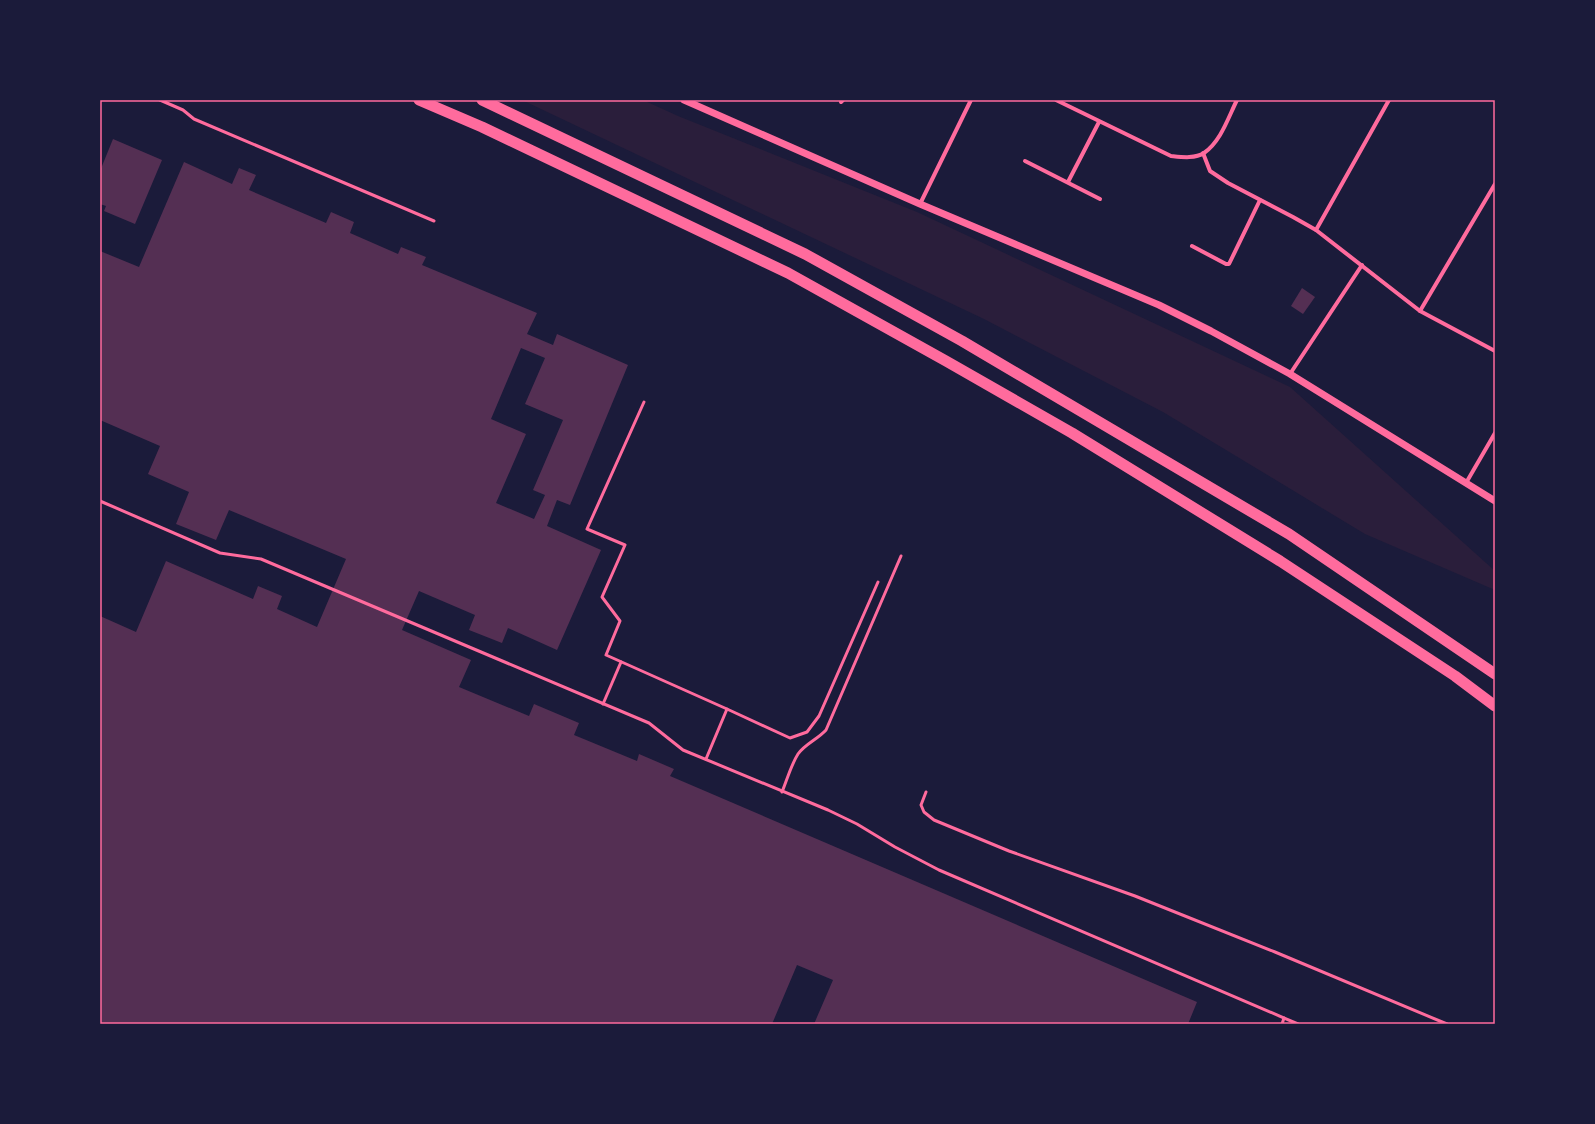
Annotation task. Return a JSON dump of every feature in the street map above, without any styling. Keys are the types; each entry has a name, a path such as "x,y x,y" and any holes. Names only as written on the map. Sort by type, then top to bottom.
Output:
{"highway":[{"path":"419,100 482,127 788,273 946,361 1072,433 1280,561 1455,676 1495,706"},
{"path":"482,100 805,254 962,341 1289,534 1495,674"}],"street":[{"path":"684,100 920,204 1159,305 1211,331 1290,374 1495,502"},
{"path":"920,204 972,100"},
{"path":"1056,100 1171,156 1186,158 1204,154 1218,137 1237,100"},
{"path":"1316,230 1389,100"},
{"path":"1068,182 1099,122"},
{"path":"1204,154 1210,171 1228,183 1316,230 1420,311 1495,351"},
{"path":"1025,161 1100,198"},
{"path":"1420,311 1495,186"},
{"path":"1192,246 1226,264 1229,264 1260,200"},
{"path":"1290,374 1362,265"},
{"path":"1465,483 1495,433"}],"lane":[{"path":"160,100 183,110 194,119 434,221"},
{"path":"644,402 587,529 625,545 602,597 620,622 606,655 790,738 807,732 819,716 878,582"},
{"path":"100,501 220,553 261,559 649,723 683,750 828,810 858,824 895,847 939,870 1298,1024"},
{"path":"782,792 798,754 805,747 820,737 826,730 902,556"},
{"path":"603,704 621,662"},
{"path":"706,759 727,709"},
{"path":"926,792 921,805 924,812 934,820 1008,851 1135,896 1275,952 1447,1024"},
{"path":"1282,1024 1284,1018"}],"shaded area":[{"path":"522,100 643,100 678,116 917,212 1290,387 1495,571 1495,590 1365,534 1163,412 984,319"}],"building":[{"path":"113,139 162,160 135,224 104,211 106,206 100,204 100,171"},
{"path":"184,162 232,184 239,168 256,175 249,190 326,223 331,212 354,222 350,233 398,254 401,247 426,257 422,265 537,313 527,334 553,345 557,334 628,365 570,505 557,500 547,526 601,550 557,650 508,628 502,643 469,630 475,615 419,591 402,630 471,660 459,687 529,716 534,704 579,723 574,735 637,761 639,754 674,769 670,776 1197,1002 1188,1024 814,1024 833,980 797,965 772,1024 100,1024 100,616 136,632 166,561 253,599 258,586 282,596 277,609 317,627 346,559 229,510 216,540 176,524 189,492 148,474 160,446 100,420 100,251 139,267","holes":["521,348 545,358 525,404 563,420 533,490 545,495 534,519 496,503 526,434 491,419"]},
{"path":"1302,288 1315,297 1303,314 1291,306"}]}
